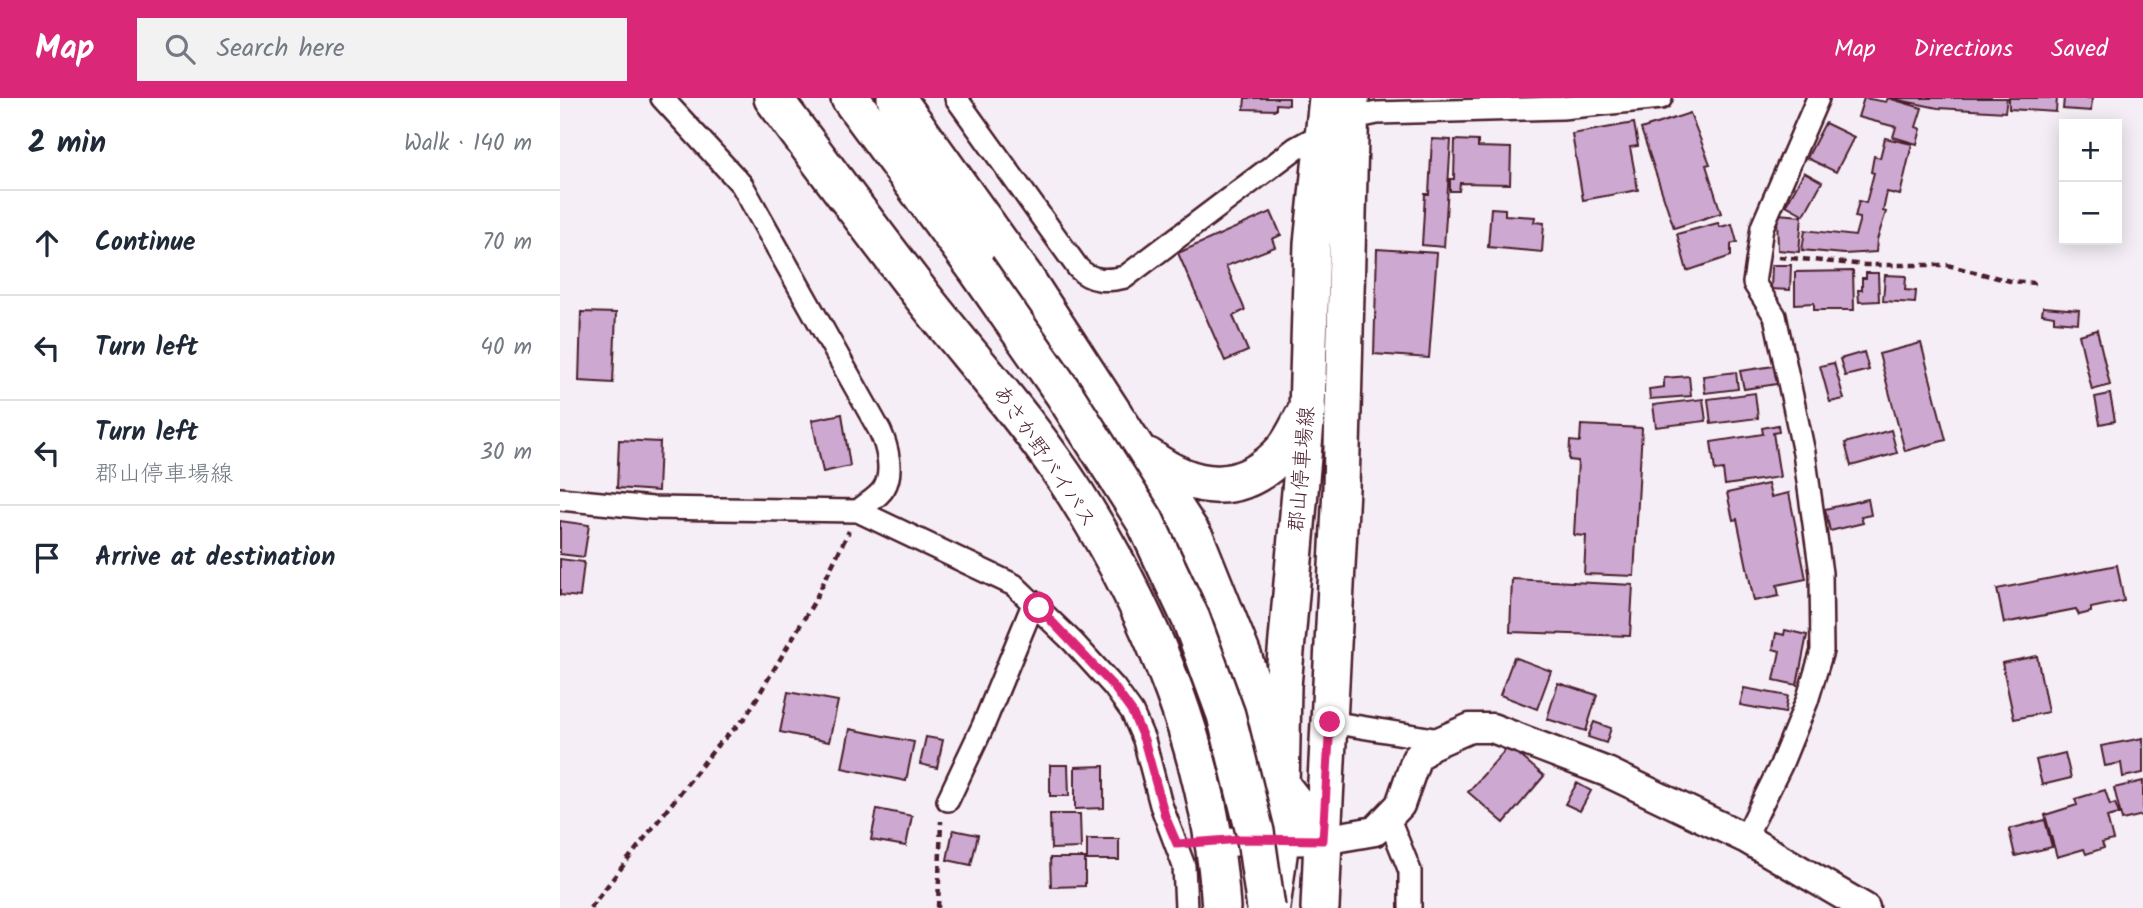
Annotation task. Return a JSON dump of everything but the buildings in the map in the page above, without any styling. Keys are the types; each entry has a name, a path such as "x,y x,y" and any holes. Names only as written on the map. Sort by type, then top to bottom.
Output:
{"highway":[{"name":"あさか野バイパス","path":"773,98 918,290 990,376 1074,493 1145,620 1174,686 1204,799 1194,843 1221,908"},
{"path":"850,98 976,268 1064,394 1145,521 1191,619 1226,715 1255,831 1269,908"},
{"path":"896,98 1024,276 1196,541 1261,710 1270,766 1281,786 1323,840 1320,908"},
{"path":"1138,450 1189,481 1213,485 1240,482 1264,467 1286,448 1307,411"},
{"path":"1269,908 1280,841"}],"main road":[{"name":"郡山停車場線","path":"1280,841 1283,686 1307,411 1312,244 1337,112"},
{"name":"郡山停車場線","path":"1323,840 1341,488 1337,112"}],"street":[{"path":"662,98 742,186 880,431 885,443 888,477 884,488 858,512"},
{"path":"956,98 1078,268 1100,280 1125,277 1287,154 1337,112 1562,108 1661,98"},
{"path":"1745,838 1782,765 1807,701 1820,661 1824,626 1821,573 1804,453 1775,316 1754,283 1762,227 1818,98"},
{"path":"560,499 652,508 858,512 1014,585 1034,602 1114,687 1132,712 1144,740 1165,816 1194,843 1323,840 1375,831 1400,805 1416,759 1429,746 1470,727 1492,728 1606,772 1745,838 1865,908"},
{"path":"948,800 983,726 1034,602"},
{"path":"1330,722 1440,740"},
{"path":"1389,819 1410,871 1410,908"},
{"path":"1186,908 1184,866 1194,843"}],"path":[{"path":"1757,255 1866,265 1947,265 2010,281 2035,283"},
{"path":"590,908 716,747 745,718 772,676 835,561"},
{"path":"938,908 941,817 948,800"}],"route":[{"path":"1039,608 1114,687 1132,712 1144,740 1161,805 1177,844 1241,839 1323,840 1330,722"}]}
